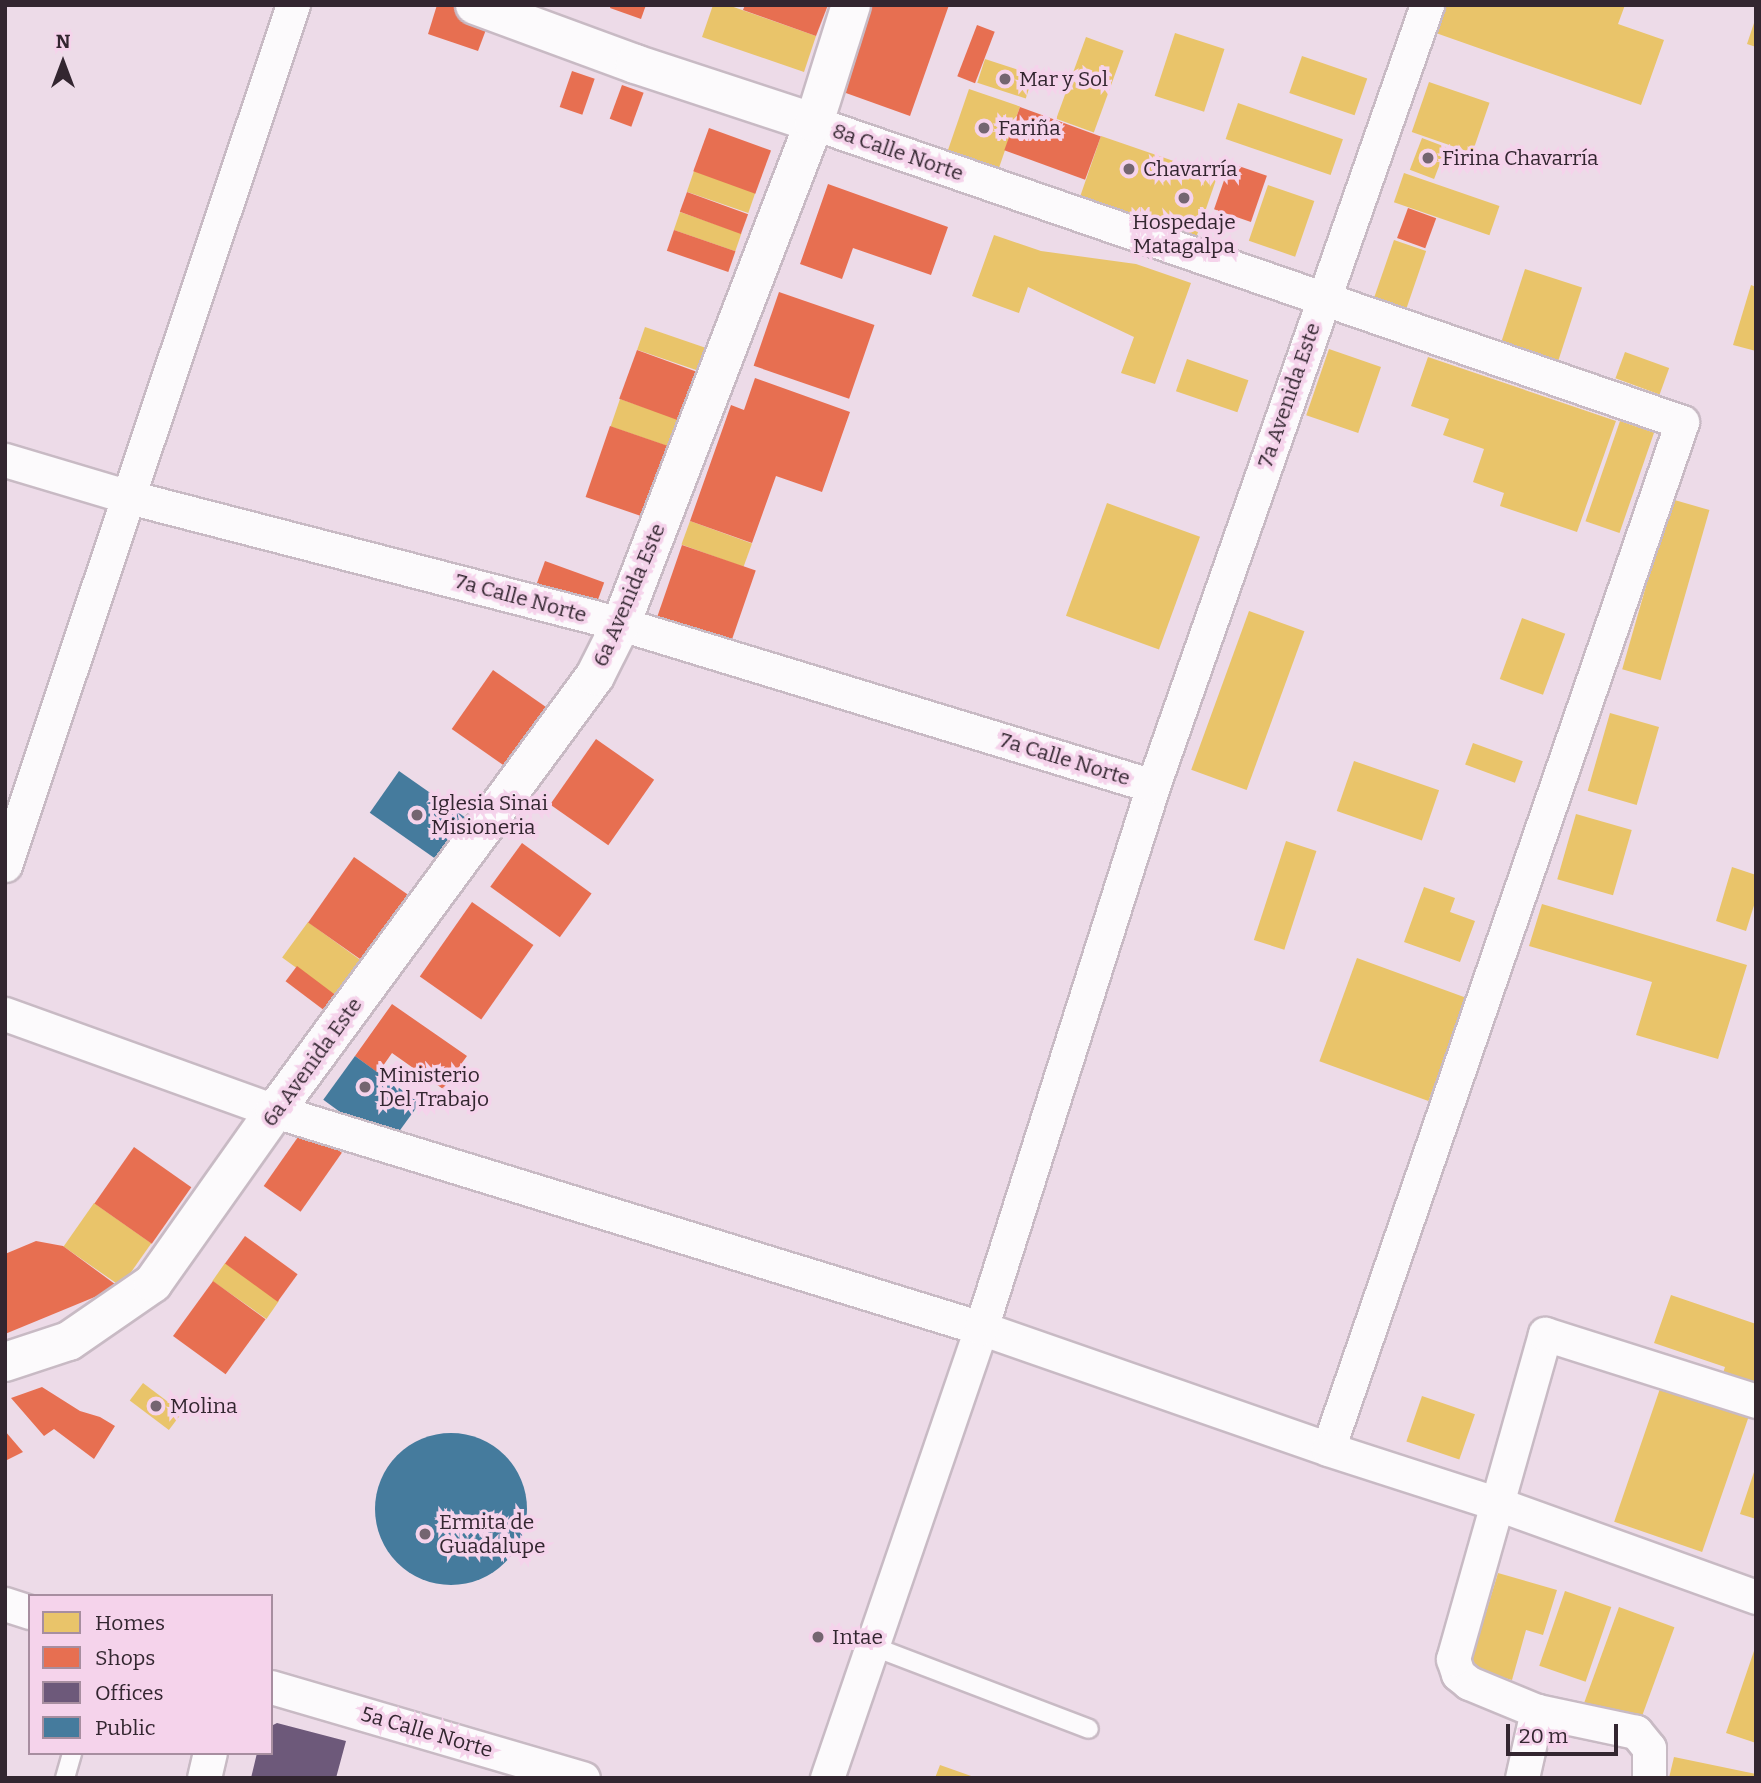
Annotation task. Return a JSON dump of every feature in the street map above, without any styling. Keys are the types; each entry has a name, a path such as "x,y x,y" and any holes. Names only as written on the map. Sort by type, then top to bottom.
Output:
{"street":[{"path":"5,865 293,5"},
{"name":"8a Calle Norte","path":"475,5 635,64 1682,422 1328,1449"},
{"name":"6a Avenida Este","path":"5,1362 69,1341 153,1283 275,1111 595,676 621,624 814,123 851,5"},
{"name":"7a Avenida Este","path":"827,1778 981,1328 1153,786 1427,5"},
{"name":"7a Calle Norte","path":"5,460 129,496 621,624 1153,786"},
{"path":"5,1014 275,1111 981,1328 1328,1449 1498,1504 1756,1597"},
{"path":"1649,1778 1649,1748 1636,1732 1537,1711 1469,1683 1458,1674 1453,1659 1545,1334 1756,1401"},
{"path":"5,1604 28,1611"},
{"name":"5a Calle Norte","path":"273,1688 583,1778"},
{"path":"1522,1778 1537,1711"},
{"path":"204,1778 210,1755"}],"lane":[{"path":"872,1646 1089,1729"},
{"path":"65,1778 71,1755"}],"building: Homes":[{"path":"713,5 728,5 816,36 804,72 702,37"},
{"path":"1443,5 1625,5 1618,24 1664,40 1641,105 1433,32"},
{"path":"1756,20 1756,47 1747,44"},
{"path":"1175,33 1224,49 1204,112 1155,96"},
{"path":"1086,37 1124,51 1094,132 1056,119"},
{"path":"1302,56 1367,78 1355,115 1289,93"},
{"name":"Mar y Sol","path":"985,59 1034,75 1026,99 977,83"},
{"path":"1429,82 1490,103 1472,153 1412,132"},
{"name":"Fariña","path":"969,89 1020,107 998,171 947,153"},
{"path":"1238,103 1343,139 1331,175 1226,139"},
{"name":"Chavarría","path":"1101,136 1217,176 1197,236 1080,196"},
{"name":"Firina Chavarría","path":"1422,138 1446,147 1434,179 1410,170"},
{"path":"694,171 755,192 748,213 687,192"},
{"path":"1404,173 1499,206 1489,235 1394,202"},
{"path":"1268,185 1314,201 1295,257 1249,241"},
{"path":"680,212 741,233 735,251 674,230"},
{"path":"994,235 1041,251 1136,264 1191,283 1155,384 1121,373 1134,337 1028,287 1019,313 972,296"},
{"path":"1394,240 1426,251 1406,311 1373,300"},
{"path":"1525,269 1582,288 1558,361 1501,342"},
{"path":"1751,285 1756,287 1756,351 1733,345"},
{"path":"645,327 711,350 703,372 637,350"},
{"path":"1329,349 1381,367 1358,433 1306,415"},
{"path":"1625,352 1669,368 1660,394 1615,378"},
{"path":"1428,357 1616,421 1577,532 1500,506 1504,493 1473,482 1484,449 1443,435 1449,419 1411,406"},
{"path":"1187,359 1248,380 1237,412 1176,391"},
{"path":"620,399 686,422 677,449 611,426"},
{"path":"1620,421 1654,433 1620,533 1585,521"},
{"path":"1671,499 1709,510 1661,680 1622,669"},
{"path":"1107,503 1200,537 1159,650 1066,616"},
{"path":"690,521 752,544 743,567 681,544"},
{"path":"1249,611 1304,631 1247,790 1191,770"},
{"path":"1522,618 1565,634 1543,695 1500,679"},
{"path":"1610,713 1659,727 1637,805 1588,791"},
{"path":"1473,743 1523,761 1515,783 1465,765"},
{"path":"1354,761 1439,790 1422,840 1337,811"},
{"path":"1576,814 1632,830 1613,895 1557,879"},
{"path":"1286,841 1316,851 1284,950 1254,940"},
{"path":"1732,867 1756,875 1756,899 1746,931 1716,921"},
{"path":"1424,887 1455,898 1450,912 1475,921 1460,962 1404,942"},
{"path":"1542,904 1747,965 1718,1059 1636,1035 1652,982 1529,946"},
{"path":"308,922 361,960 335,996 282,958"},
{"path":"1357,958 1466,998 1428,1101 1319,1061"},
{"path":"94,1203 151,1243 121,1287 64,1246"},
{"path":"225,1263 279,1301 266,1319 212,1281"},
{"path":"1671,1295 1756,1324 1756,1392 1721,1379 1725,1367 1654,1343"},
{"path":"1664,1377 1752,1407 1702,1552 1614,1522"},
{"name":"Molina","path":"143,1383 182,1412 169,1430 130,1401"},
{"path":"1422,1396 1475,1414 1459,1460 1406,1441"},
{"path":"1756,1469 1756,1519 1740,1514"},
{"path":"1498,1573 1557,1590 1543,1635 1526,1630 1512,1680 1469,1668"},
{"path":"1565,1591 1611,1607 1586,1682 1539,1666"},
{"path":"1619,1607 1674,1627 1639,1726 1583,1706"},
{"path":"1756,1648 1756,1743 1726,1733"},
{"path":"1674,1757 1756,1774 1756,1778 1669,1778"},
{"path":"940,1765 974,1777 974,1778 935,1778"}],"building: Shops":[{"path":"437,5 449,5 490,19 478,51 428,34"},
{"path":"611,5 646,5 641,19 610,8"},
{"path":"745,5 828,5 816,36 743,10"},
{"path":"862,5 949,5 910,116 832,88"},
{"path":"977,25 995,32 975,83 957,76"},
{"path":"572,71 595,79 582,115 560,107"},
{"path":"622,85 644,93 631,127 610,119"},
{"path":"1020,107 1101,136 1085,180 1004,150"},
{"path":"709,128 771,151 755,194 693,171"},
{"path":"1230,163 1267,176 1251,222 1214,209"},
{"path":"828,184 948,227 931,275 853,248 842,279 800,264"},
{"path":"687,192 748,214 741,234 680,212"},
{"path":"1408,208 1436,218 1425,248 1397,238"},
{"path":"674,230 735,251 728,272 667,251"},
{"path":"779,292 874,325 849,399 754,366"},
{"path":"637,350 703,374 685,423 619,399"},
{"path":"755,378 850,412 822,492 776,476 752,543 690,521 731,405 744,410"},
{"path":"610,426 676,449 652,520 586,497"},
{"path":"682,545 756,570 729,647 656,622"},
{"path":"545,561 604,583 595,608 536,586"},
{"path":"493,670 552,711 511,770 452,729"},
{"path":"596,739 654,780 608,845 550,805"},
{"path":"522,843 592,894 560,937 490,887"},
{"path":"354,857 408,895 362,960 308,923"},
{"path":"472,902 533,945 481,1020 420,977"},
{"path":"297,966 336,995 325,1011 286,981"},
{"path":"392,1004 467,1056 443,1089 392,1053 378,1073 355,1056"},
{"path":"305,1127 342,1153 301,1212 264,1186"},
{"path":"134,1147 191,1187 152,1244 94,1204"},
{"path":"245,1236 298,1274 278,1302 225,1264"},
{"path":"36,1241 63,1246 119,1287 5,1334 5,1254"},
{"path":"213,1281 266,1319 226,1374 173,1336"},
{"path":"42,1387 80,1411 100,1417 115,1426 94,1459 54,1429 44,1436 11,1398"},
{"path":"5,1431 23,1452 5,1461"}],"building: Offices":[{"path":"277,1723 346,1741 336,1778 251,1778 257,1755 273,1755 273,1725"}],"building: Public":[{"name":"Iglesia Sinai Misioneria","path":"399,771 465,817 436,859 370,813"},
{"name":"Ministerio Del Trabajo","path":"355,1056 420,1103 388,1147 323,1100"},
{"path":"451,1433 480,1438 505,1455 522,1480 527,1509 522,1538 505,1563 480,1580 451,1585 422,1580 397,1563 380,1538 375,1509 380,1480 397,1455 422,1438"}],"place":[{"name":"Mar y Sol","path":"1005,79"},
{"name":"Fariña","path":"984,128"},
{"name":"Firina Chavarría","path":"1428,158"},
{"name":"Chavarría","path":"1129,169"},
{"name":"Hospedaje Matagalpa","path":"1184,198"},
{"name":"Iglesia Sinai Misioneria","path":"417,815"},
{"name":"Ministerio Del Trabajo","path":"365,1087"},
{"name":"Molina","path":"156,1406"},
{"name":"Ermita de Guadalupe","path":"425,1534"},
{"name":"Intae","path":"818,1637"}]}
